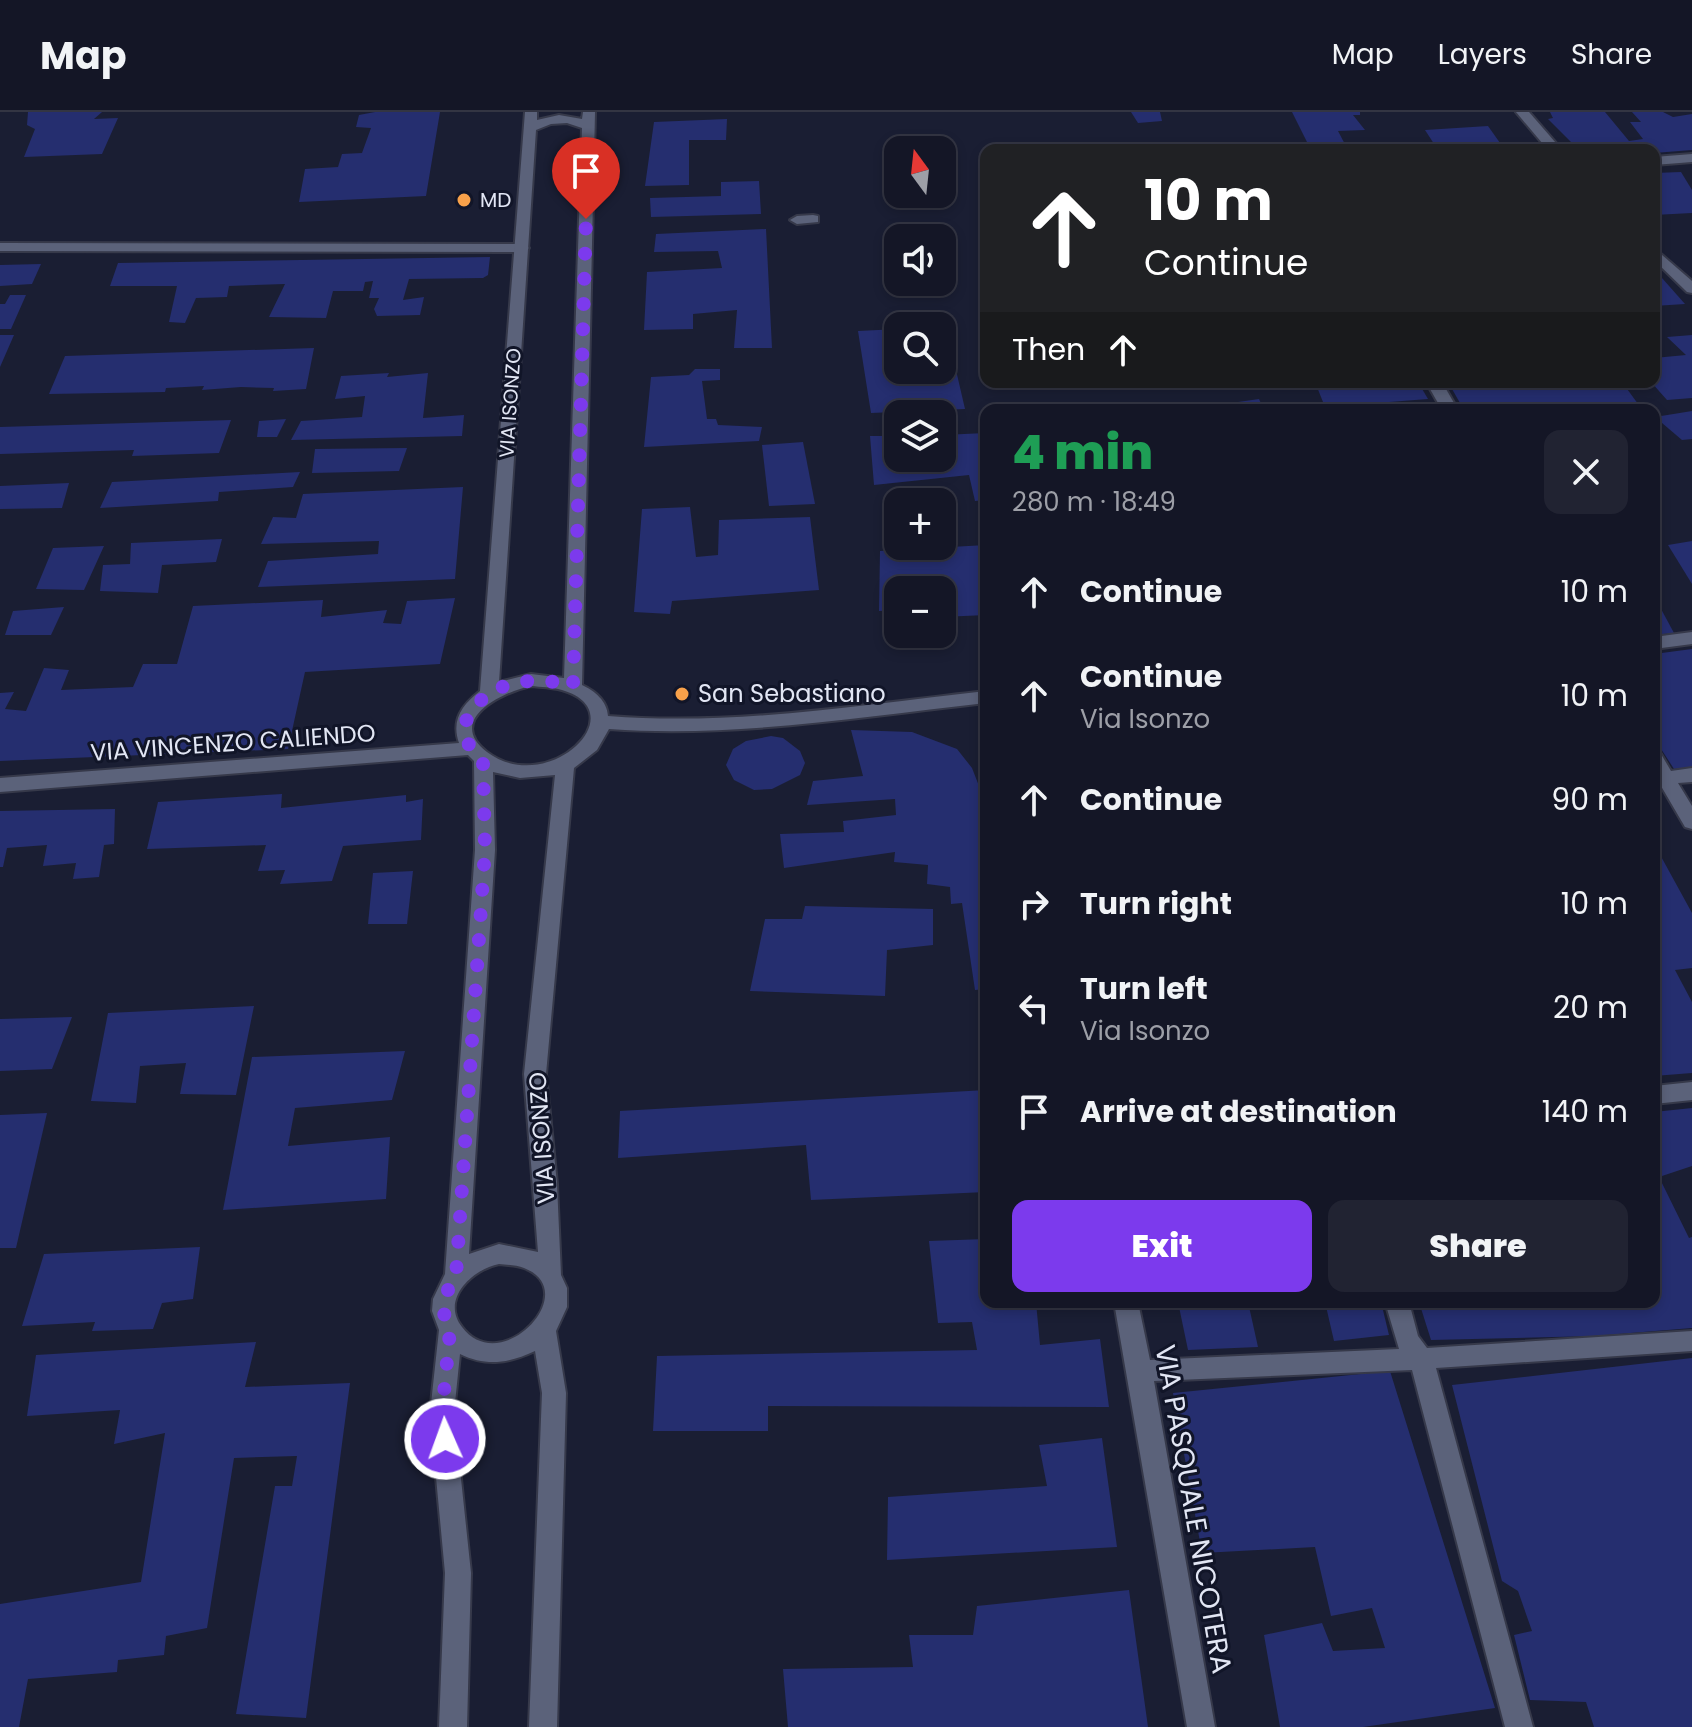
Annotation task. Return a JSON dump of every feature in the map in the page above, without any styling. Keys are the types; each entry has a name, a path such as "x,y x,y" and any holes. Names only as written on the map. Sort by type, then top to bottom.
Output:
{"street":[{"path":"1522,112 1550,144"},
{"path":"531,120 589,119 573,686"},
{"name":"VIA ISONZO","path":"489,693 531,120"},
{"path":"1660,161 1692,158"},
{"path":"797,220 813,219"},
{"path":"0,247 522,248"},
{"path":"1660,258 1692,289"},
{"path":"1660,642 1692,638"},
{"path":"456,1276 485,850 477,756 464,726 477,703 489,693 509,684 531,680 553,680 573,686 588,695 599,707 602,722 597,738 584,753 565,765 522,772 501,769 477,756"},
{"path":"602,722 654,728 712,726 980,698"},
{"name":"VIA VINCENZO CALIENDO","path":"0,785 477,756"},
{"name":"VIA ISONZO","path":"550,1273 546,1184 535,1074 565,765"},
{"path":"1692,775 1660,779 1692,822"},
{"path":"1660,1094 1692,1091"},
{"path":"499,1254 529,1258 550,1273 556,1285 556,1312 544,1330 520,1348 482,1352 466,1346 445,1322 443,1307 447,1290 456,1276 484,1257 499,1254"},
{"name":"VIA PASQUALE NICOTERA","path":"1127,1308 1201,1727"},
{"path":"1399,1308 1407,1341 1421,1358 1519,1727"},
{"path":"543,1727 554,1393 544,1330"},
{"path":"450,1331 442,1413 458,1573 453,1727"},
{"path":"1140,1371 1322,1365 1692,1341"}],"building":[{"path":"28,112 102,112 94,119 118,118 102,154 24,157 35,129 27,125"},
{"path":"375,112 440,112 426,196 299,202 305,169 338,167 342,154 362,153 371,128 356,127 359,115"},
{"path":"1131,112 1160,112 1162,121 1138,123"},
{"path":"1292,112 1360,112 1360,115 1353,115 1365,130 1338,131 1345,144 1308,144"},
{"path":"1550,112 1605,112 1629,141 1643,139 1630,122 1641,122 1632,112 1663,112 1673,117 1692,114 1692,150 1660,153 1660,144 1573,144 1548,119 1553,118"},
{"path":"727,119 726,140 689,140 689,185 645,186 654,122"},
{"path":"1488,126 1501,144 1434,144 1425,130"},
{"path":"1681,172 1692,190 1692,213 1660,215 1660,173"},
{"path":"759,181 761,214 651,217 650,198 721,196 721,182"},
{"path":"766,229 772,348 734,348 737,310 693,314 693,329 644,330 647,272 722,268 718,251 654,252 656,234"},
{"path":"490,257 488,275 483,278 409,279 403,300 424,297 420,315 377,316 374,309 379,298 369,298 373,281 365,282 363,291 333,291 326,318 269,317 285,284 229,286 227,297 196,298 185,323 169,322 177,286 110,286 118,263"},
{"path":"41,264 32,284 0,286 0,265"},
{"path":"1660,276 1685,304 1660,306"},
{"path":"10,295 26,295 11,329 0,329 0,304 5,304"},
{"path":"884,330 884,384 956,384 956,370 965,409 956,409 956,400 884,400 884,412 871,413 858,331"},
{"path":"0,335 14,335 0,367"},
{"path":"1692,335 1692,398 1667,400 1656,388 1660,388 1660,357 1686,355 1667,337"},
{"path":"314,348 306,389 273,391 274,388 241,387 202,390 204,386 166,388 165,392 49,394 65,356"},
{"path":"695,369 720,369 720,380 702,381 707,419 716,419 718,425 762,427 759,441 644,447 651,377 689,375"},
{"path":"389,373 387,377 428,373 423,418 464,415 462,436 291,440 301,421 362,417 365,396 335,399 341,376"},
{"path":"1317,388 1422,388 1428,399 1364,404 1324,404"},
{"path":"1451,388 1626,388 1638,404 1461,404"},
{"path":"1259,399 1261,404 1231,404"},
{"path":"1692,411 1692,439 1682,440 1660,421 1660,416"},
{"path":"286,419 277,437 257,437 259,421"},
{"path":"231,420 219,453 132,456 134,450 0,454 0,427"},
{"path":"980,433 980,501 975,501 969,475 874,485 870,436 884,436 884,472 956,472 956,434"},
{"path":"803,442 815,504 769,506 762,445"},
{"path":"407,448 399,471 312,473 315,449"},
{"path":"300,472 293,487 219,492 218,501 100,508 112,482"},
{"path":"69,483 62,508 0,509 0,486"},
{"path":"463,487 455,579 258,587 268,561 378,554 379,541 261,544 273,517 296,518 303,494"},
{"path":"690,507 696,557 718,555 719,520 810,517 819,590 672,601 670,614 634,612 642,509"},
{"path":"222,539 216,562 162,565 158,593 100,591 103,565 130,564 131,543"},
{"path":"1692,541 1692,584 1668,545"},
{"path":"980,545 980,615 956,616 956,576 884,576 884,611 879,611 880,551 884,551 884,560 956,560 956,547"},
{"path":"104,546 84,590 36,589 53,548"},
{"path":"455,598 440,664 305,672 288,749 0,761 0,693 14,692 5,709 26,711 44,668 69,670 61,690 133,687 143,664 177,664 193,606 323,600 321,617 387,610 383,623 401,624 407,601"},
{"path":"64,607 51,635 5,635 13,611"},
{"path":"1660,607 1674,633 1660,634"},
{"path":"1692,649 1692,767 1674,769 1660,747 1660,653"},
{"path":"851,730 912,732 957,749 972,768 980,789 980,990 975,990 962,903 951,904 950,887 927,884 928,865 894,862 895,852 784,868 780,834 844,832 843,821 896,815 895,799 807,805 813,781 863,776"},
{"path":"771,736 783,738 800,751 805,763 800,775 772,789 754,790 734,780 726,765 733,749 746,741"},
{"path":"282,794 281,808 406,795 406,802 423,799 421,840 343,846 332,881 280,884 285,870 258,871 266,845 147,849 158,802"},
{"path":"115,809 114,844 104,845 99,877 73,879 76,863 43,866 47,845 7,848 3,867 0,867 0,811"},
{"path":"1660,855 1692,913 1692,968 1675,970 1692,1002 1692,1073 1660,1076"},
{"path":"413,871 407,924 368,924 373,873"},
{"path":"805,906 933,909 933,945 887,950 885,996 750,991 765,919 802,919"},
{"path":"254,1006 236,1095 180,1094 186,1063 140,1066 136,1103 91,1101 108,1013"},
{"path":"72,1017 52,1069 0,1071 0,1019"},
{"path":"405,1051 392,1100 295,1108 288,1146 390,1137 386,1199 223,1210 252,1057"},
{"path":"980,1090 980,1192 811,1200 806,1145 618,1158 620,1111"},
{"path":"1692,1108 1692,1166 1660,1177 1660,1111"},
{"path":"47,1113 16,1248 0,1248 0,1115"},
{"path":"1660,1179 1689,1238 1692,1237 1692,1328 1594,1336 1431,1340 1421,1308 1660,1308"},
{"path":"980,1239 980,1308 1037,1308 1040,1345 1100,1339 1109,1407 768,1406 768,1431 653,1431 657,1356 977,1350 972,1322 938,1323 929,1241"},
{"path":"200,1247 193,1299 162,1303 153,1329 92,1331 95,1322 22,1326 44,1254"},
{"path":"1179,1308 1249,1308 1258,1347 1188,1350"},
{"path":"1326,1308 1382,1308 1389,1335 1334,1341"},
{"path":"256,1342 245,1387 350,1383 306,1718 236,1714 275,1486 292,1486 297,1456 234,1458 207,1628 166,1636 164,1655 118,1660 117,1672 28,1679 19,1727 0,1727 0,1604 141,1582 165,1433 114,1444 120,1410 27,1416 36,1355"},
{"path":"1692,1358 1692,1727 1594,1727 1586,1702 1530,1700 1514,1635 1532,1631 1518,1591 1502,1581 1452,1385"},
{"path":"1390,1371 1495,1708 1363,1727 1280,1727 1264,1635 1322,1623 1333,1651 1385,1648 1372,1608 1331,1616 1315,1547 1202,1553 1173,1393"},
{"path":"1102,1438 1117,1547 887,1560 888,1497 1047,1486 1039,1445"},
{"path":"1129,1590 1148,1727 788,1727 783,1669 913,1667 909,1635 973,1635 977,1606"}],"place":[{"name":"MD","path":"464,200"},
{"name":"San Sebastiano","path":"682,694"}],"route":[{"path":"445,1439 442,1413 450,1331 443,1307 447,1290 456,1276 485,850 483,762 470,749 464,726 477,703 489,693 509,684 553,680 573,686 586,219"}]}
